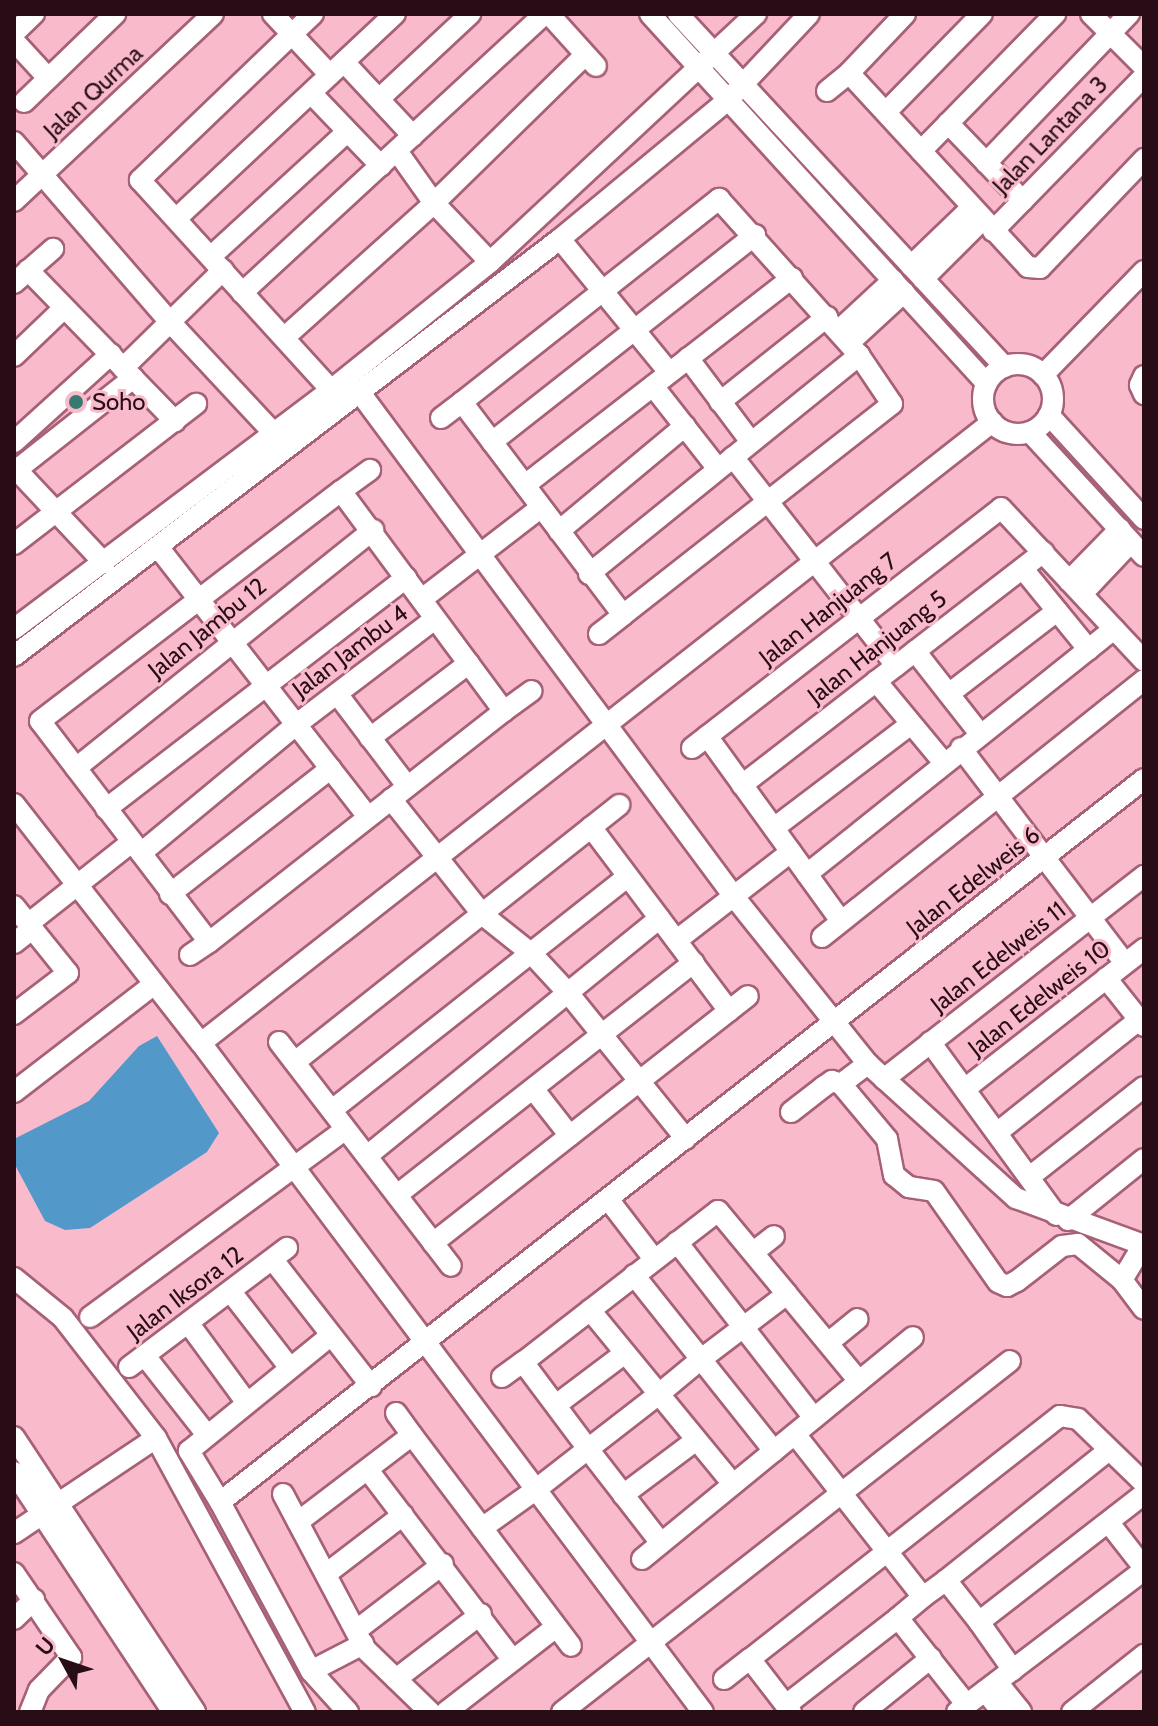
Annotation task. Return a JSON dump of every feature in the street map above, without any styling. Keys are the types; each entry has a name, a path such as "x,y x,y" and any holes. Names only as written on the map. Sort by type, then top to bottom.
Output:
{"street":[{"path":"24,102 115,14"},
{"name":"Jalan Qurma","path":"14,201 213,14"},
{"path":"273,14 291,34 379,99 413,136"},
{"path":"313,14 141,174 140,180 180,215 221,260 331,390"},
{"path":"180,215 395,14"},
{"path":"379,99 470,14"},
{"path":"650,14 706,60 898,286 987,384"},
{"path":"678,14 706,60"},
{"path":"14,656 158,547 331,390 490,262 756,14"},
{"path":"14,629 280,439 361,394 560,239 735,92 809,14"},
{"path":"827,91 849,73 905,14"},
{"path":"886,112 982,14"},
{"path":"921,151 1055,14"},
{"path":"1091,14 1144,67"},
{"path":"986,163 1129,14"},
{"path":"247,289 538,16 590,60 286,336"},
{"path":"14,41 48,78"},
{"path":"849,73 1028,267 1040,268 1144,159"},
{"name":"Jalan Lantana 3","path":"917,272 982,219 1023,201 1144,76"},
{"path":"735,92 917,272 1005,367"},
{"path":"311,93 381,166"},
{"path":"948,123 1023,201"},
{"path":"104,563 15,470 171,323 221,260 347,132"},
{"path":"14,142 171,323 280,439"},
{"path":"397,151 434,203 490,262"},
{"path":"441,418 723,194 891,397 888,412 599,634"},
{"path":"492,442 755,235"},
{"path":"560,239 634,330 685,426 769,501 896,666"},
{"path":"53,249 21,277 64,308 175,421"},
{"path":"1043,375 1144,271"},
{"path":"525,485 792,278"},
{"path":"589,574 751,442 843,336 898,286"},
{"path":"14,356 64,308"},
{"path":"720,402 843,336"},
{"path":"688,358 751,442"},
{"path":"1021,364 1043,375 1053,398 1049,415 1030,432 1005,432 992,422 984,408 987,384 1005,367 1021,364"},
{"path":"14,442 122,366"},
{"path":"1144,376 1140,385 1144,394"},
{"path":"361,394 607,728 834,1025 868,1064 1001,1188 1072,1226 1144,1245 1122,1280"},
{"path":"462,402 589,574 623,615"},
{"path":"14,544 196,404"},
{"path":"1049,415 1141,510"},
{"path":"201,1043 607,728 992,422"},
{"path":"559,531 685,426"},
{"path":"1030,432 1132,542 1075,587"},
{"path":"21,731 40,721 370,470"},
{"path":"341,491 373,530 504,711"},
{"path":"422,599 540,508"},
{"name":"Jalan Hanjuang 7","path":"742,785 699,742 995,510 1005,509 1044,552"},
{"name":"Jalan Jambu 12","path":"76,768 231,640 373,530"},
{"path":"158,547 331,768 387,803 478,918 532,954 569,994 686,1139"},
{"path":"1044,552 1144,661"},
{"name":"Jalan Hanjuang 5","path":"742,785 1044,552"},
{"path":"1023,569 1089,650"},
{"path":"106,809 265,683 406,578"},
{"path":"950,693 1057,611"},
{"name":"Jalan Jambu 4","path":"14,943 78,886 136,847 435,619"},
{"path":"807,874 961,748 1114,629"},
{"path":"915,651 980,734"},
{"path":"370,738 469,663"},
{"path":"822,937 1144,680"},
{"path":"876,681 944,763"},
{"path":"190,955 532,691"},
{"path":"338,695 370,738 387,803"},
{"path":"40,721 209,942"},
{"path":"774,828 911,724"},
{"path":"961,748 1125,963"},
{"path":"170,894 331,768"},
{"name":"Jalan Edelweis 6","path":"220,1502 834,1025 1144,779"},
{"path":"742,785 841,921"},
{"path":"14,804 201,1043 534,1491 703,1712"},
{"path":"295,1062 619,805"},
{"path":"591,827 729,1011"},
{"path":"677,940 791,852"},
{"path":"332,1110 628,876"},
{"name":"Jalan Edelweis 11","path":"884,1079 1144,876"},
{"path":"14,906 68,973 14,1014"},
{"path":"367,1156 660,918"},
{"name":"Jalan Edelweis 10","path":"966,1088 1144,949"},
{"path":"397,1195 694,962"},
{"path":"998,1132 1142,1023 1106,978"},
{"path":"14,1092 153,985"},
{"path":"433,1243 748,996"},
{"path":"279,1042 451,1266"},
{"path":"930,1042 1072,1226 1144,1309"},
{"path":"841,1084 868,1064"},
{"path":"791,1112 832,1081 841,1084 887,1139 894,1175 909,1187 934,1191 998,1282 1007,1286 1062,1246 1072,1226 1144,1159"},
{"path":"1032,1175 1144,1087"},
{"path":"534,1090 570,1136"},
{"path":"90,1317 345,1130"},
{"path":"608,1199 654,1259"},
{"path":"502,1377 718,1211 755,1251 859,1381"},
{"path":"755,1251 774,1236"},
{"path":"677,1242 814,1418"},
{"name":"Jalan Iksora 12","path":"207,1435 137,1361 280,1254 330,1336 371,1386"},
{"path":"634,1275 774,1451"},
{"path":"14,1278 63,1318 156,1438 305,1712"},
{"path":"231,1292 290,1368"},
{"path":"482,1528 787,1294"},
{"path":"590,1310 733,1484"},
{"path":"828,1343 858,1319"},
{"path":"189,1324 247,1403"},
{"path":"330,1336 207,1435 189,1456 220,1502 317,1678 348,1712"},
{"path":"642,1559 913,1337"},
{"path":"556,1405 625,1353"},
{"path":"562,1712 840,1491 1010,1361"},
{"path":"523,1362 661,1543"},
{"path":"396,1413 571,1646"},
{"path":"724,1679 1060,1416 1072,1414 1144,1483"},
{"path":"795,1434 923,1597"},
{"path":"298,1522 412,1435"},
{"path":"14,1437 50,1509 173,1712"},
{"path":"14,1533 156,1438"},
{"path":"623,1495 695,1441"},
{"path":"750,1659 789,1708 1109,1450"},
{"path":"368,1470 443,1564 513,1660"},
{"path":"14,1472 50,1509 195,1712"},
{"path":"283,1494 362,1641 430,1712"},
{"path":"979,1622 1144,1494"},
{"path":"326,1574 403,1515"},
{"path":"898,1618 931,1658 962,1708 1144,1569 1109,1523"},
{"path":"317,1678 362,1641 443,1564"},
{"path":"14,1573 71,1657 39,1690 30,1712"},
{"path":"946,1580 979,1622 999,1681 1002,1712"},
{"path":"14,1619 34,1600"},
{"path":"396,1679 481,1614"},
{"path":"446,1712 556,1627"},
{"path":"1072,1712 1144,1655"},
{"path":"864,1712 931,1658"},
{"path":"999,1681 1021,1712"}],"water":[{"path":"157,1036 219,1133 207,1152 90,1228 65,1230 45,1221 14,1163 16,1138 89,1101 139,1046"}],"place":[{"name":"Soho","path":"76,402"}]}
